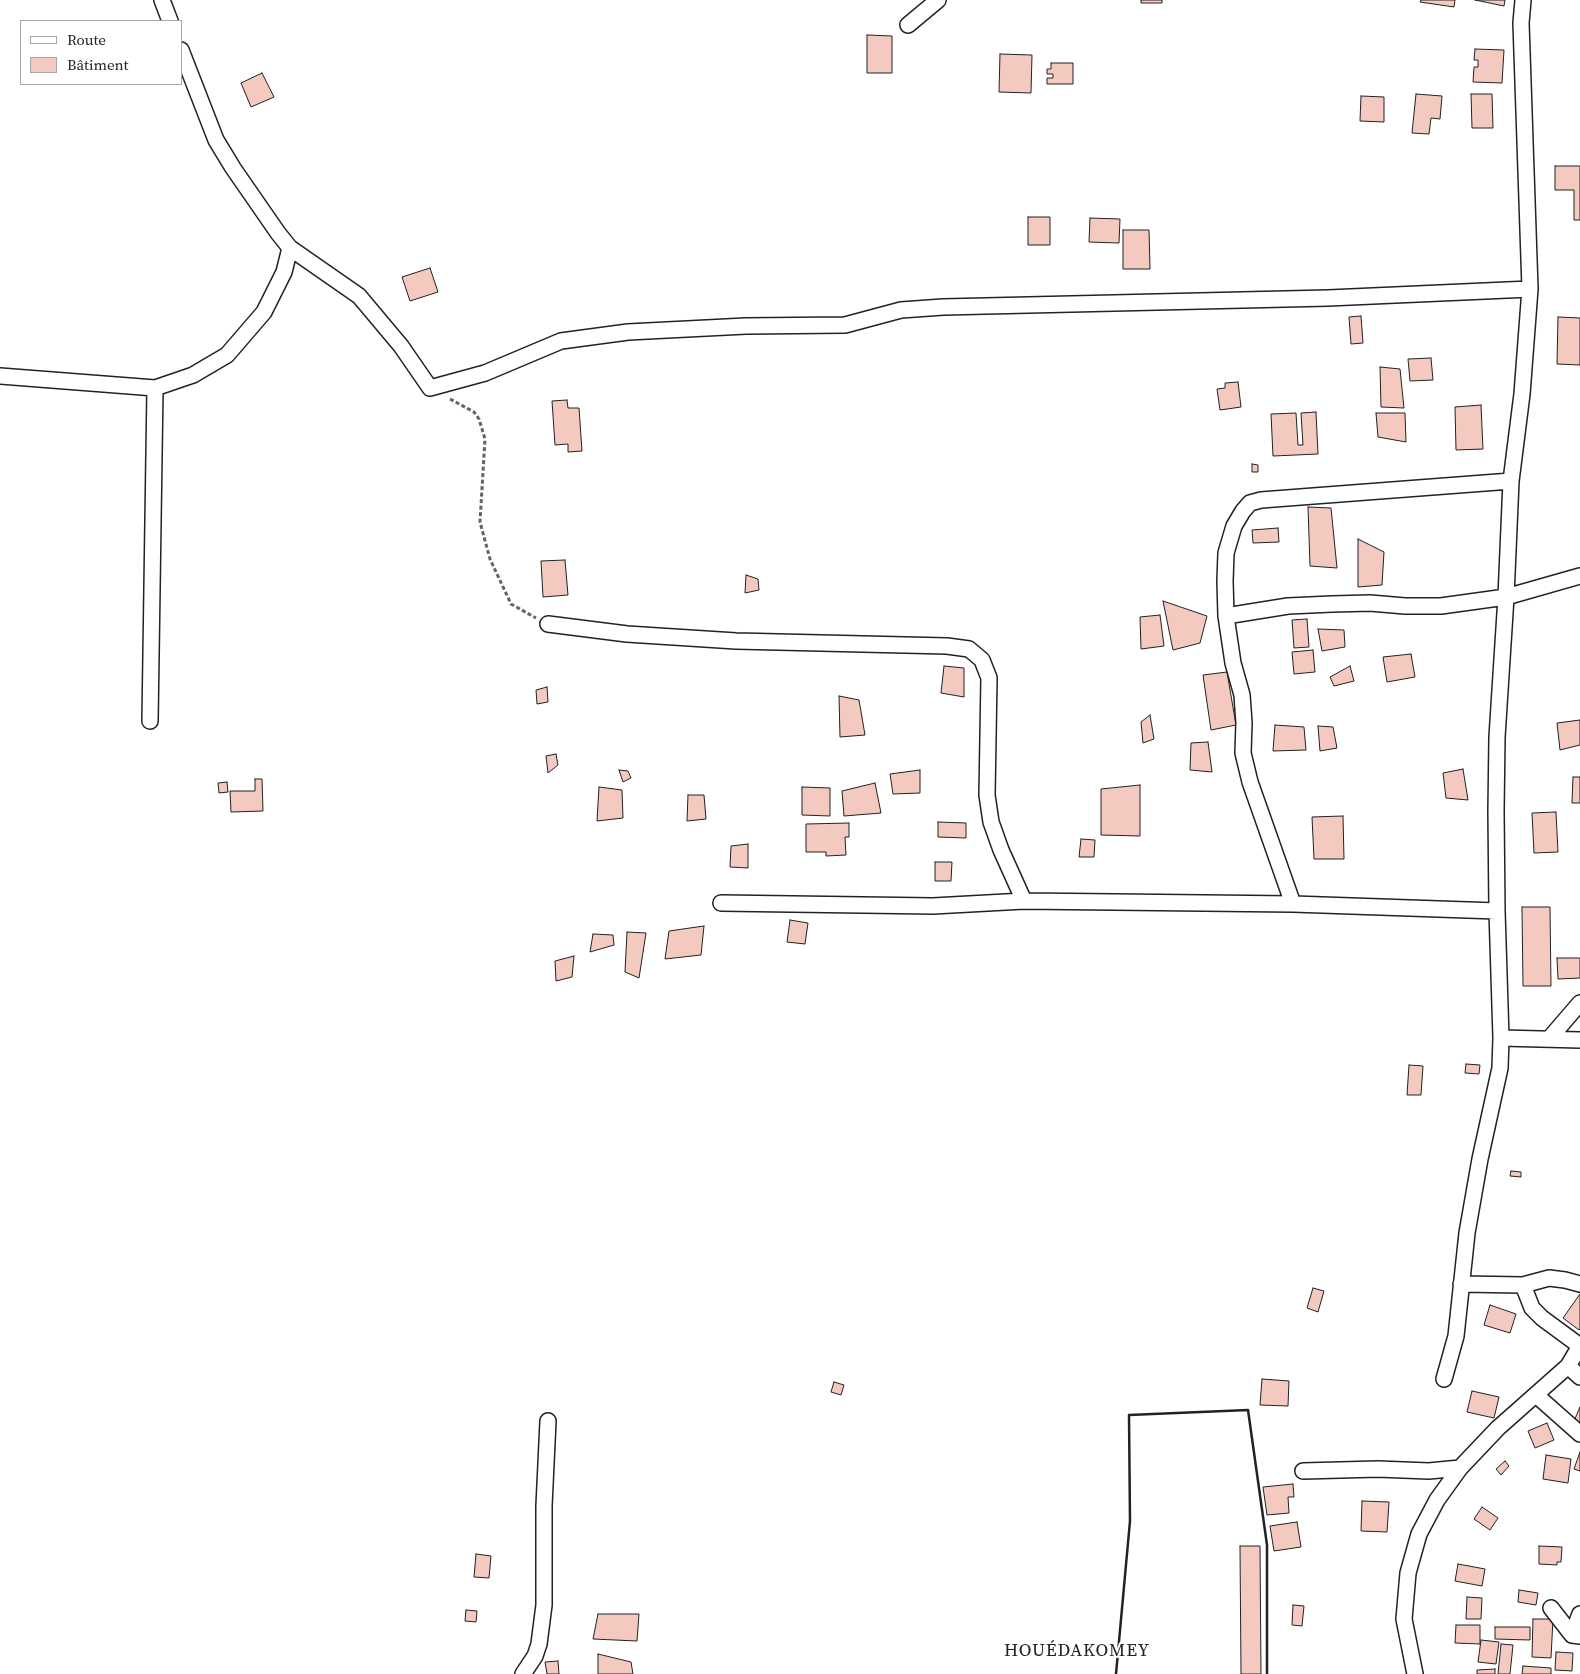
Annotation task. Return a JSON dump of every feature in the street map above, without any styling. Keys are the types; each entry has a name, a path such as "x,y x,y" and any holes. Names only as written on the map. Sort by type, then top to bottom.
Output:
{"street":[{"path":"162,0 170,20"},
{"path":"908,25 938,0"},
{"path":"1444,1379 1456,1336 1467,1233 1480,1159 1500,1068 1501,1038 1497,911 1497,737 1511,481 1522,394 1530,289 1521,23 1523,0"},
{"path":"182,53 216,140 233,168 290,248 359,296 401,346 430,388 486,373 561,341 628,332 746,326 845,325 901,310 943,307 1328,298 1530,289"},
{"path":"0,376 154,388 193,375 227,355 264,312 284,272 290,248"},
{"path":"150,722 154,388"},
{"path":"1294,904 1250,782 1243,753 1244,723 1242,695 1233,662 1226,616 1226,553 1234,526 1243,510 1250,503 1261,500 1511,481"},
{"path":"1226,616 1288,606 1370,603 1405,606 1441,606 1506,597 1580,576"},
{"path":"548,624 627,634 736,641 947,646 969,649 982,660 989,678 987,795 991,822 1001,850 1024,901"},
{"path":"721,903 933,906 1024,901 1294,904 1497,911"},
{"path":"1549,1039 1580,1002"},
{"path":"1501,1038 1580,1040"},
{"path":"1461,1284 1523,1285 1549,1278 1580,1284"},
{"path":"1415,1674 1404,1619 1408,1573 1419,1534 1436,1500 1460,1468 1498,1428 1568,1366 1580,1346 1542,1318 1532,1308 1523,1285"},
{"path":"1568,1366 1580,1377"},
{"path":"1536,1395 1580,1434"},
{"path":"523,1674 535,1656 539,1644 544,1605 544,1506 548,1421"},
{"path":"1303,1471 1429,1471 1460,1468"},
{"path":"1551,1608 1576,1635"},
{"path":"1576,1635 1580,1614"}],"path":[{"path":"430,388 474,412 480,420 485,439 480,522 490,559 511,604 548,624"}],"building":[{"path":"1141,0 1162,0 1162,3 1141,3"},
{"path":"1421,0 1455,0 1454,7 1420,2"},
{"path":"1475,0 1505,0 1504,6"},
{"path":"867,35 892,36 892,73 867,73"},
{"path":"1475,49 1504,50 1502,83 1473,82 1474,67 1478,67 1478,60 1474,60"},
{"path":"1000,54 1032,55 1031,93 999,92"},
{"path":"1051,63 1073,63 1073,84 1047,84 1047,78 1053,78 1053,74 1047,74 1047,69 1051,69"},
{"path":"262,73 274,97 251,107 241,83"},
{"path":"1416,94 1442,96 1440,119 1431,118 1429,134 1412,133"},
{"path":"1471,94 1492,94 1493,128 1472,128"},
{"path":"1361,96 1384,97 1384,122 1360,121"},
{"path":"1555,166 1580,166 1580,220 1574,220 1574,190 1555,190"},
{"path":"1028,217 1050,217 1050,245 1028,245"},
{"path":"1090,218 1120,219 1119,243 1089,242"},
{"path":"1123,230 1149,230 1150,269 1123,269"},
{"path":"430,268 438,292 410,301 402,277"},
{"path":"1361,316 1363,343 1351,344 1349,317"},
{"path":"1558,317 1580,318 1580,365 1557,364"},
{"path":"1431,358 1433,380 1410,381 1408,359"},
{"path":"1380,367 1400,369 1404,408 1381,407"},
{"path":"1238,382 1241,407 1220,410 1217,389 1225,388 1225,383"},
{"path":"567,400 568,408 579,408 582,451 568,452 568,444 555,445 552,401"},
{"path":"1481,405 1483,449 1456,450 1455,407"},
{"path":"1316,412 1318,454 1273,456 1271,414 1296,413 1298,445 1303,445 1301,413"},
{"path":"1376,413 1405,413 1406,442 1378,437"},
{"path":"1252,464 1258,465 1258,472 1252,472"},
{"path":"1308,507 1331,508 1337,568 1310,566"},
{"path":"1278,528 1279,542 1253,543 1252,530"},
{"path":"1358,539 1384,552 1382,585 1358,587"},
{"path":"565,560 568,595 543,597 541,561"},
{"path":"746,575 758,579 759,590 745,593"},
{"path":"1163,601 1207,616 1200,643 1173,650"},
{"path":"1160,615 1164,646 1141,649 1140,617"},
{"path":"1307,619 1309,647 1294,648 1292,620"},
{"path":"1318,629 1344,630 1345,647 1322,651"},
{"path":"1313,650 1315,672 1294,674 1292,652"},
{"path":"1411,654 1415,677 1387,682 1383,657"},
{"path":"944,666 964,668 964,697 941,693"},
{"path":"1350,666 1354,681 1334,686 1330,677"},
{"path":"1227,672 1236,725 1211,730 1203,675"},
{"path":"547,687 548,702 537,704 536,690"},
{"path":"839,696 859,700 865,735 840,737"},
{"path":"1150,715 1154,739 1143,743 1141,722"},
{"path":"1580,720 1580,745 1560,750 1557,723"},
{"path":"1275,725 1304,727 1306,750 1273,751"},
{"path":"1318,726 1333,727 1337,748 1320,751"},
{"path":"1208,742 1212,772 1190,770 1191,743"},
{"path":"556,754 558,765 548,773 546,756"},
{"path":"1463,769 1468,800 1446,798 1443,773"},
{"path":"619,770 628,771 631,778 623,782"},
{"path":"920,770 920,793 893,794 890,774"},
{"path":"1573,777 1580,777 1580,803 1572,803"},
{"path":"255,779 262,779 263,811 231,812 230,791 255,791"},
{"path":"227,782 228,792 219,793 218,783"},
{"path":"875,783 881,813 844,816 842,791"},
{"path":"1140,785 1140,836 1101,835 1101,789"},
{"path":"599,787 622,790 623,818 597,821"},
{"path":"802,787 830,788 830,816 802,815"},
{"path":"688,795 704,795 706,819 687,821"},
{"path":"1556,812 1558,852 1534,853 1532,813"},
{"path":"1343,816 1344,859 1314,859 1312,817"},
{"path":"938,822 966,823 966,838 938,837"},
{"path":"849,823 849,837 845,837 846,855 826,856 826,852 806,852 806,824"},
{"path":"1081,839 1095,840 1094,857 1079,857"},
{"path":"748,844 748,868 730,867 731,846"},
{"path":"935,862 952,862 951,881 935,881"},
{"path":"1522,907 1550,907 1551,986 1523,986"},
{"path":"790,920 808,923 805,944 787,942"},
{"path":"704,926 701,955 665,959 669,931"},
{"path":"627,932 646,933 639,978 625,972"},
{"path":"593,934 613,935 614,945 590,952"},
{"path":"574,956 572,977 556,981 555,961"},
{"path":"1557,958 1580,958 1580,978 1558,979"},
{"path":"1466,1064 1480,1065 1479,1074 1465,1073"},
{"path":"1409,1065 1423,1066 1421,1095 1407,1095"},
{"path":"1511,1171 1521,1172 1521,1177 1510,1176"},
{"path":"1313,1288 1324,1291 1318,1312 1307,1308"},
{"path":"1580,1294 1580,1329 1579,1330 1563,1318"},
{"path":"1490,1305 1516,1314 1510,1333 1484,1325"},
{"path":"1262,1379 1289,1381 1288,1406 1260,1405"},
{"path":"834,1382 844,1385 841,1395 831,1392"},
{"path":"1472,1391 1499,1397 1494,1418 1467,1412"},
{"path":"1580,1407 1580,1424 1574,1421"},
{"path":"1547,1423 1554,1440 1535,1448 1528,1431"},
{"path":"1580,1452 1580,1471 1574,1469"},
{"path":"1546,1455 1571,1459 1568,1483 1543,1479"},
{"path":"1505,1461 1509,1466 1501,1475 1496,1469"},
{"path":"1293,1484 1294,1497 1288,1497 1289,1513 1267,1515 1263,1487"},
{"path":"1362,1501 1389,1502 1387,1532 1361,1531"},
{"path":"1482,1507 1498,1518 1490,1530 1474,1519"},
{"path":"1297,1522 1301,1547 1274,1551 1270,1526"},
{"path":"1240,1546 1260,1546 1261,1674 1241,1674"},
{"path":"1539,1546 1562,1547 1561,1562 1557,1562 1557,1565 1539,1564"},
{"path":"476,1554 491,1556 489,1578 474,1577"},
{"path":"1458,1564 1485,1569 1482,1586 1455,1581"},
{"path":"1519,1590 1538,1593 1536,1605 1518,1602"},
{"path":"1467,1597 1482,1598 1481,1619 1466,1619"},
{"path":"1293,1605 1304,1606 1302,1626 1292,1625"},
{"path":"466,1610 477,1611 476,1622 465,1621"},
{"path":"598,1614 639,1614 637,1641 593,1639"},
{"path":"1533,1619 1553,1619 1551,1658 1532,1657"},
{"path":"1456,1625 1480,1625 1480,1644 1455,1643"},
{"path":"1495,1627 1530,1627 1530,1640 1495,1639"},
{"path":"1481,1640 1499,1642 1496,1664 1478,1662"},
{"path":"1501,1644 1513,1645 1510,1674 1498,1674"},
{"path":"1556,1652 1573,1653 1572,1671 1555,1670"},
{"path":"598,1654 631,1662 633,1674 598,1674"},
{"path":"558,1661 559,1674 547,1674 545,1662"},
{"path":"1523,1666 1551,1668 1551,1674 1522,1674"},
{"path":"1495,1669 1495,1674 1477,1674 1477,1670"}],"wall":[{"path":"1116,1674 1130,1521 1129,1415 1248,1410 1267,1545 1267,1674"}],"district":[{"name":"HOUÉDAKOMEY","path":"1077,1651"}]}
